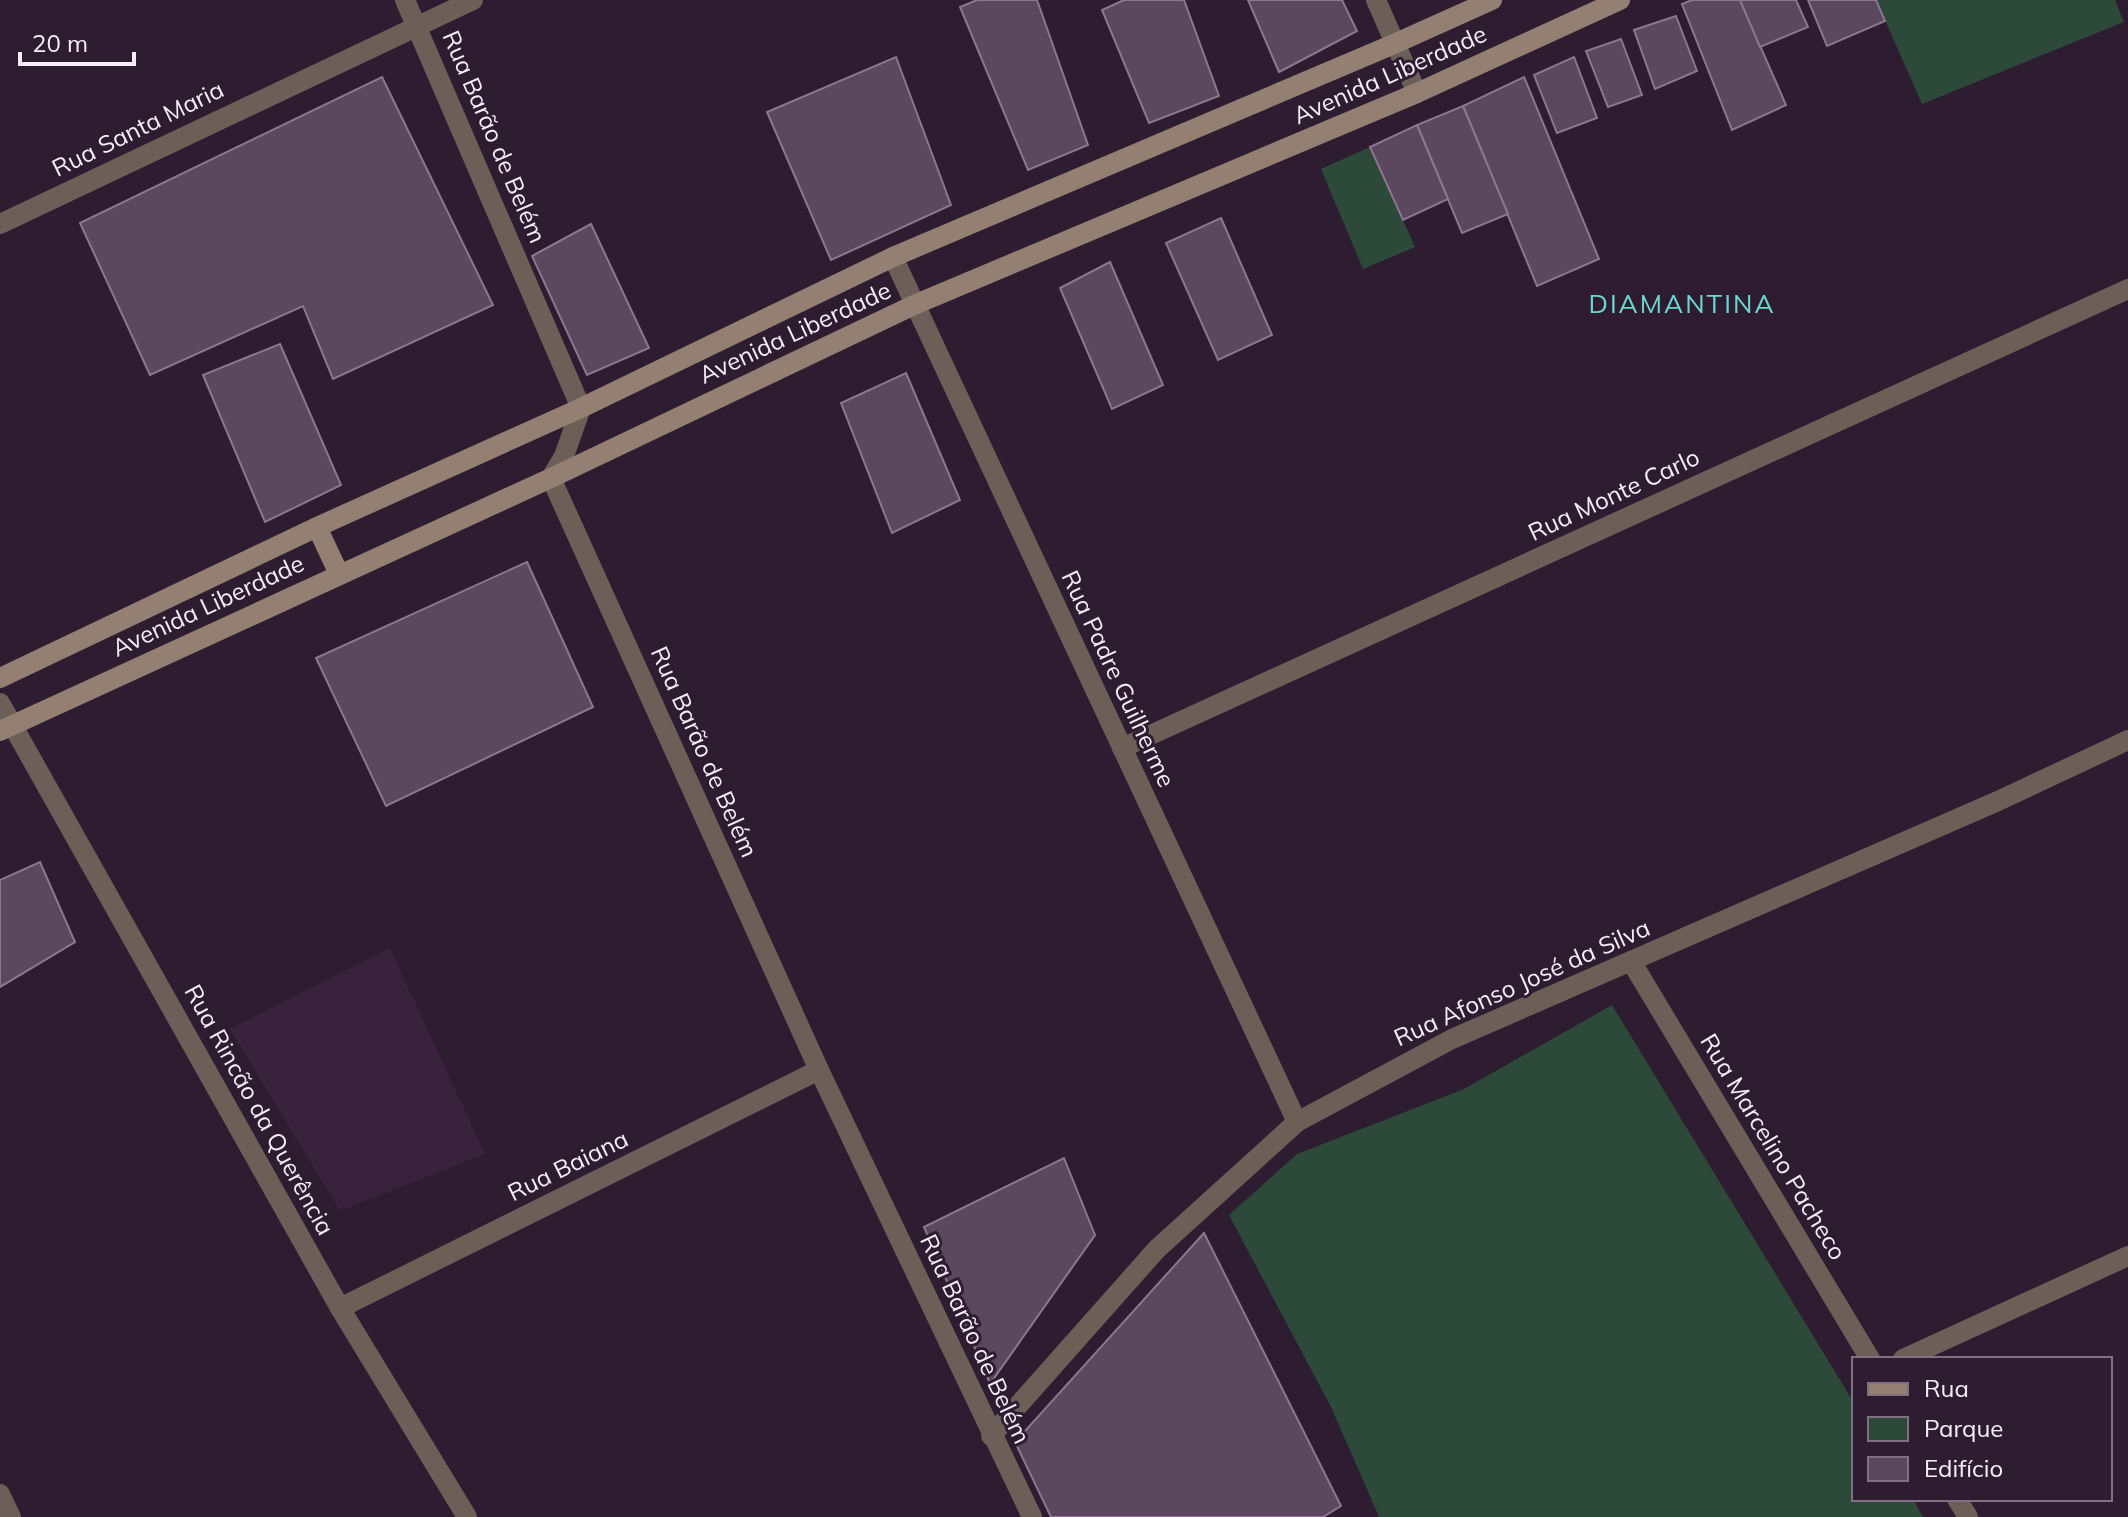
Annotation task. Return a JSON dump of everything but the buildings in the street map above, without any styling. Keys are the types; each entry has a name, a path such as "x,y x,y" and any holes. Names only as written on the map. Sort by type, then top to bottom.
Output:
{"main road":[{"name":"Avenida Liberdade","path":"0,678 317,527 581,408 893,257 1492,0"},
{"name":"Avenida Liberdade","path":"6,728 551,478 914,305 1417,93 1620,0"},
{"path":"317,527 339,574"}],"street":[{"name":"Rua Barão de Belém","path":"405,0 581,408"},
{"name":"Rua Santa Maria","path":"0,224 473,0"},
{"path":"1376,0 1417,93"},
{"name":"Rua Padre Guilherme","path":"893,257 1297,1122"},
{"name":"Rua Monte Carlo","path":"1122,748 2128,289"},
{"path":"551,478 564,456 581,408"},
{"name":"Rua Barão de Belém","path":"551,478 819,1070 1032,1517"},
{"name":"Rua Rincão da Querência","path":"0,703 6,728 340,1308 467,1517"},
{"name":"Rua Afonso José da Silva","path":"991,1436 1157,1249 1297,1122 1452,1039 1998,801 2128,740"},
{"name":"Rua Marcelino Pacheco","path":"1631,961 1869,1357"},
{"name":"Rua Baiana","path":"340,1308 819,1070"},
{"path":"1907,1357 2128,1256"},
{"path":"0,1494 11,1517"}],"shaded area":[{"path":"390,948 485,1154 340,1211 230,1029"}],"green space":[{"path":"1876,0 2115,0 2124,22 1922,104"},
{"path":"1370,147 1415,247 1363,269 1321,169"},
{"path":"1612,1005 1852,1400 1852,1501 1914,1501 1923,1517 1379,1517 1331,1407 1229,1215 1297,1154 1464,1089"}],"district":[{"name":"DIAMANTINA","path":"1682,304"}]}
